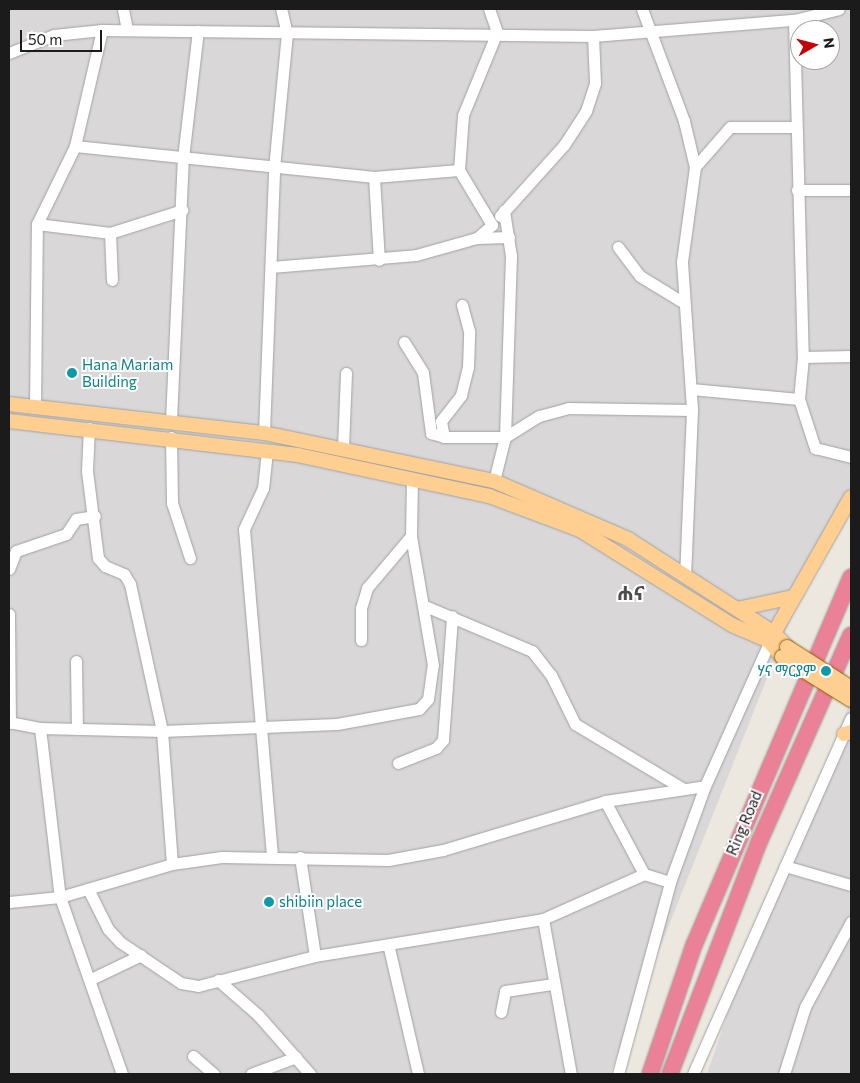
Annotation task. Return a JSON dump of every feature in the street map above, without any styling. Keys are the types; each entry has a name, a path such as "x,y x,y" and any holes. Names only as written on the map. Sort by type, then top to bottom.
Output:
{"highway":[{"name":"Ring Road","path":"650,1074 702,927 851,577"},
{"name":"Ring Road","path":"670,1074 760,840 851,635"}],"main road":[{"path":"9,404 172,420 264,433 382,455 494,481 628,539 737,609 772,637 785,652 851,700"},
{"path":"9,421 172,437 267,451 380,471 489,496 580,530 732,625 772,637"},
{"path":"380,471 382,455"},
{"path":"772,637 851,497"},
{"path":"737,609 794,597"},
{"path":"785,652 851,688"}],"street":[{"path":"123,9 126,30"},
{"path":"264,433 274,168 286,34 281,9"},
{"path":"490,9 497,32 463,115 459,170 492,225"},
{"path":"642,9 684,121 695,167 684,238 684,303 692,410 685,576"},
{"path":"794,20 838,9"},
{"path":"9,53 47,37 102,30 286,34 497,32 593,36 790,20"},
{"path":"35,407 37,224 75,146 102,30"},
{"path":"172,420 183,158 198,31"},
{"path":"477,238 492,225 564,146 586,111 595,83 593,36"},
{"path":"794,70 794,126 803,356 799,399 815,448 851,457"},
{"path":"695,167 730,127 794,126"},
{"path":"75,146 374,177 459,170"},
{"path":"374,177 380,260"},
{"path":"797,190 851,190"},
{"path":"37,224 110,233 182,210"},
{"path":"494,481 505,437 509,237 504,211"},
{"path":"110,233 112,280"},
{"path":"270,267 380,260 477,238 509,237"},
{"path":"618,247 640,276 684,303"},
{"path":"444,437 441,421 461,395 468,367 469,331 462,306"},
{"path":"404,342 423,373 431,433 444,437 505,437 539,416 568,408 692,410"},
{"path":"803,356 851,356"},
{"path":"342,448 346,372"},
{"path":"691,389 799,399"},
{"path":"89,428 87,471 95,516 100,563 124,574 130,584 162,731 172,864"},
{"path":"172,437 172,503 190,558"},
{"path":"267,451 263,488 244,529 264,724 272,855"},
{"path":"9,614 10,722 40,728 162,731 264,724 337,724 419,709 428,699 434,665 411,536 412,478"},
{"path":"9,569 16,551 66,534 76,519 95,516"},
{"path":"361,640 361,608 367,588 411,536"},
{"path":"425,606 532,651 551,675 575,724 682,788"},
{"path":"398,763 436,748 443,740 452,616"},
{"path":"618,1074 670,882 705,786 772,637"},
{"path":"76,661 77,729"},
{"path":"693,1074 785,866 848,733 851,718"},
{"path":"40,728 60,897 91,979 122,1074"},
{"path":"9,902 60,897 172,864 272,855 356,862 443,850 605,801 705,786"},
{"path":"605,801 644,874"},
{"path":"300,858 315,956"},
{"path":"785,866 851,884"},
{"path":"88,889 108,929 180,983 198,986 315,956 389,948 543,919 644,874 670,882"},
{"path":"543,919 552,984 570,1074"},
{"path":"784,1074 805,1007 851,922"},
{"path":"389,948 418,1074"},
{"path":"91,979 141,955"},
{"path":"218,980 258,1015 310,1074"},
{"path":"501,1012 505,991 552,984"},
{"path":"193,1056 214,1074"},
{"path":"251,1074 296,1057"}],"shaded area":[{"path":"9,9 851,9 851,491 788,625 610,1074 9,1074"},
{"path":"851,700 851,1074 707,1074 744,965"}],"place":[{"name":"Hana Mariam Building","path":"72,373"},
{"name":"ሃና ማርያም","path":"826,671"},
{"name":"shibiin place","path":"269,902"}],"district":[{"name":"ሐና","path":"631,592"}]}
